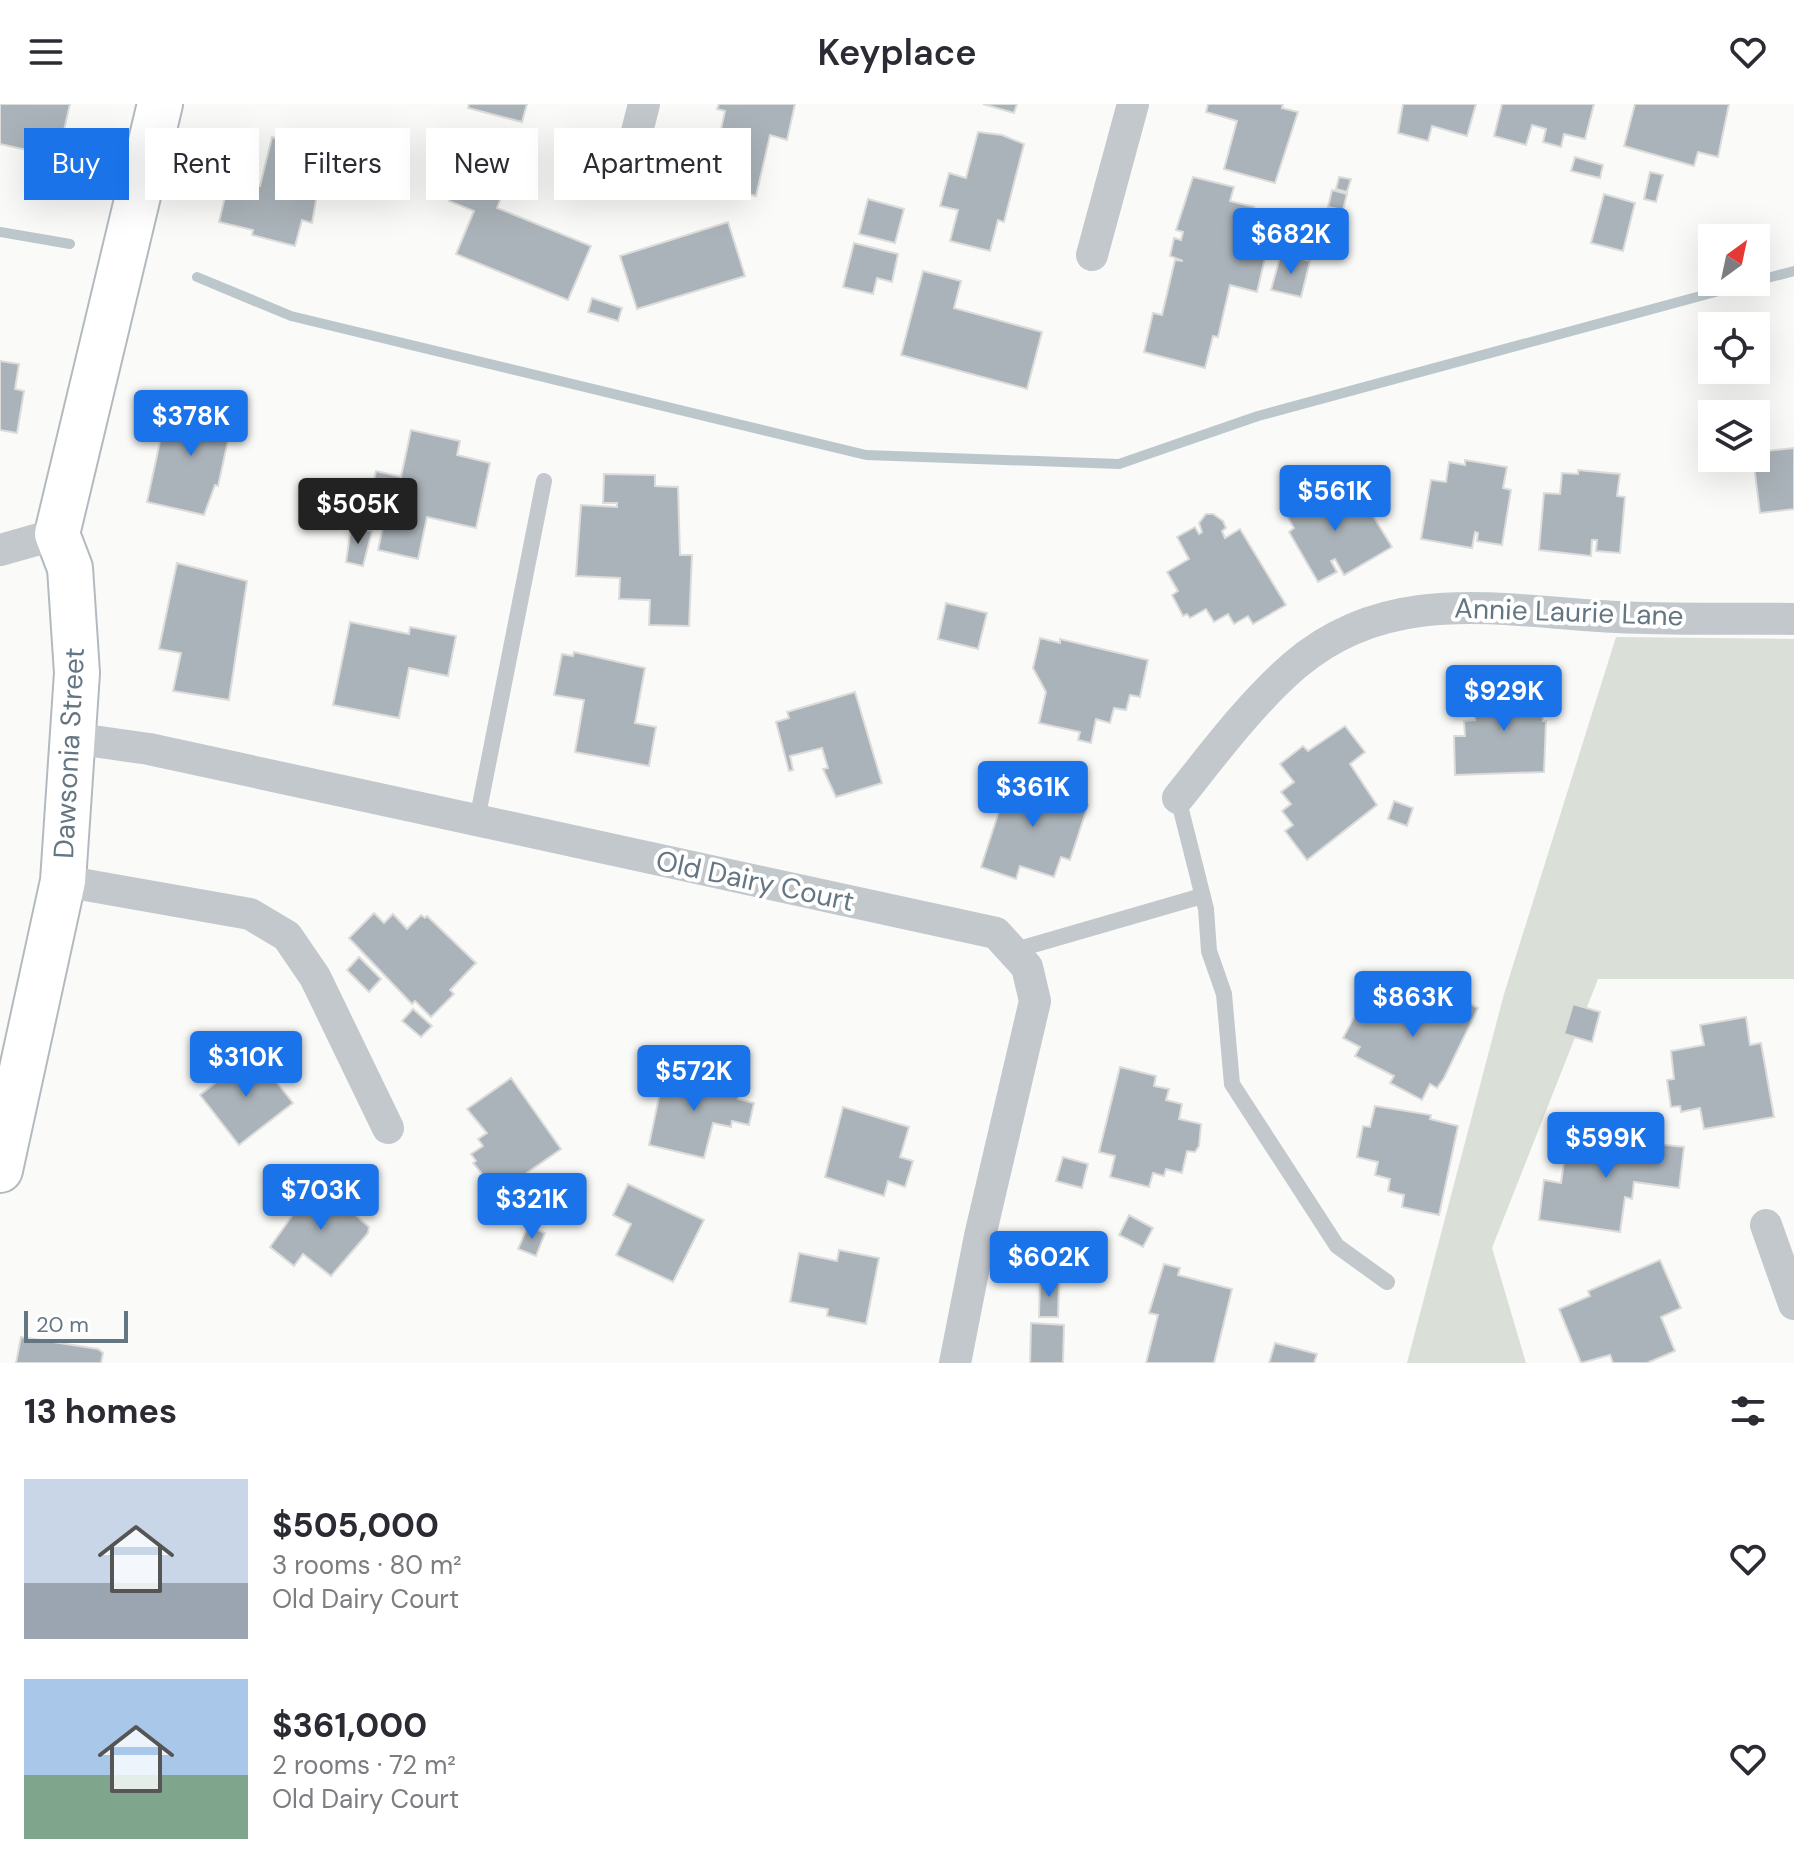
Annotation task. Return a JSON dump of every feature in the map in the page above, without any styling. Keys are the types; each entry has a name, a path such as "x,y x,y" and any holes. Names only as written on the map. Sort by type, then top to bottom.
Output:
{"street":[{"path":"0,550 57,534 160,104"},
{"path":"638,128 644,104"},
{"path":"1092,255 1133,104"},
{"name":"Dawsonia Street","path":"0,1170 63,881 77,673 70,568 57,534"},
{"name":"Annie Laurie Lane","path":"1178,798 1232,731 1295,665 1350,631 1381,620 1412,611 1473,605 1617,617 1794,619"},
{"name":"Old Dairy Court","path":"72,738 149,749 996,933 1027,967 1035,1001 980,1236 955,1363"},
{"path":"63,881 250,914 287,936 315,977 388,1128"},
{"path":"1766,1225 1794,1304"}],"lane":[{"path":"477,820 544,481"},
{"path":"1178,798 1202,896 1209,951 1224,994 1232,1084 1337,1246 1387,1282"},
{"path":"1012,951 1202,896"}],"shaded area":[{"path":"1616,637 1794,639 1794,979 1598,979 1492,1248 1526,1363 1407,1363 1504,994"}],"building":[{"path":"0,104 70,104 65,128 24,128 24,149 0,144"},
{"path":"469,104 527,104 522,122 468,108"},
{"path":"719,104 795,104 787,140 770,135 756,196 751,195 751,128 721,128 725,111 717,109"},
{"path":"983,104 1017,104 1014,113"},
{"path":"1208,104 1283,104 1282,108 1298,112 1275,183 1224,169 1237,121 1206,112"},
{"path":"1403,104 1476,104 1467,136 1432,126 1428,141 1398,133"},
{"path":"1502,104 1594,104 1585,139 1564,134 1561,147 1543,142 1546,129 1532,125 1526,145 1494,136"},
{"path":"1635,104 1729,104 1718,157 1698,152 1694,166 1624,146"},
{"path":"978,132 1002,135 1024,144 1004,222 998,220 990,251 950,241 958,210 940,206 949,173 966,178"},
{"path":"272,137 275,138 275,200 316,200 312,223 302,220 295,246 252,235 253,230 219,222 224,200 259,200"},
{"path":"1575,157 1603,165 1600,178 1571,171"},
{"path":"1650,172 1663,175 1656,202 1644,199"},
{"path":"1193,177 1234,187 1230,201 1254,207 1246,240 1268,245 1257,292 1230,285 1218,337 1213,336 1205,368 1144,352 1153,313 1162,315 1175,260 1183,261 1170,256 1174,238 1181,240 1183,232 1176,230"},
{"path":"1339,177 1351,179 1347,192 1336,189"},
{"path":"1332,190 1347,194 1343,210 1328,207"},
{"path":"1604,194 1635,203 1623,251 1591,243"},
{"path":"868,199 904,209 895,243 859,234"},
{"path":"500,200 497,208 591,246 568,300 456,254 474,211 449,201"},
{"path":"1320,211 1343,217 1335,246 1312,240"},
{"path":"728,222 745,276 637,309 620,256"},
{"path":"854,243 898,254 892,282 877,278 873,294 843,287"},
{"path":"1281,254 1310,261 1301,297 1271,290"},
{"path":"923,271 961,281 954,308 1042,332 1027,389 901,355"},
{"path":"592,298 622,308 618,321 588,312"},
{"path":"0,361 19,364 15,389 24,391 17,433 0,430"},
{"path":"178,400 234,413 218,486 215,485 204,515 147,502 161,437 169,439"},
{"path":"411,430 460,441 457,455 490,463 476,528 427,517 418,559 378,550 384,522 366,518 376,471 401,477"},
{"path":"1794,448 1794,509 1760,513 1755,472 1770,472 1770,451"},
{"path":"1465,460 1507,467 1503,488 1511,490 1502,545 1477,541 1478,533 1475,532 1472,548 1421,539 1431,480 1446,482 1449,462 1465,465"},
{"path":"1578,470 1620,474 1617,496 1625,497 1620,553 1596,551 1597,540 1592,540 1591,556 1539,550 1544,493 1560,494 1562,473 1578,474"},
{"path":"604,474 655,475 655,486 678,487 680,555 692,555 689,626 649,625 650,600 619,599 620,578 576,576 581,505 617,507 617,503 603,503"},
{"path":"1336,486 1347,504 1361,496 1392,547 1344,575 1335,559 1331,561 1337,572 1318,582 1289,532 1294,528 1284,511 1320,490 1322,494"},
{"path":"1206,514 1213,514 1223,521 1225,538 1240,529 1286,605 1253,624 1248,616 1234,624 1228,614 1214,622 1206,609 1190,618 1187,614 1183,616 1172,595 1178,591 1167,572 1189,559 1177,537 1195,527 1199,534 1202,532 1199,523"},
{"path":"351,527 372,531 363,566 346,562"},
{"path":"177,563 247,581 229,700 173,691 181,653 159,649"},
{"path":"946,603 987,613 978,649 938,639"},
{"path":"350,622 409,634 410,627 456,636 448,676 409,668 399,718 333,705"},
{"path":"1040,638 1060,643 1060,639 1148,660 1140,697 1130,695 1126,710 1114,708 1110,723 1096,719 1091,743 1078,740 1080,732 1039,723 1046,692 1033,668"},
{"path":"574,652 645,668 635,723 656,727 649,766 575,752 584,700 554,695 562,654 573,656"},
{"path":"1519,679 1519,687 1542,687 1543,721 1546,721 1544,772 1455,775 1454,736 1465,736 1464,721 1475,720 1475,704 1490,704 1489,680"},
{"path":"855,692 882,783 836,797 823,769 828,768 822,748 790,756 793,770 789,771 776,722 789,718 787,712"},
{"path":"1345,726 1365,752 1350,764 1377,805 1307,860 1285,831 1293,825 1282,811 1291,804 1281,792 1294,782 1280,764 1303,746 1308,751"},
{"path":"1011,774 1063,791 1057,808 1061,809 1065,798 1088,805 1070,860 1061,857 1054,877 1020,866 1016,879 981,867"},
{"path":"1394,801 1413,808 1407,826 1388,819"},
{"path":"374,913 384,923 393,914 407,929 421,915 427,916 476,963 450,990 454,994 431,1017 415,1001 412,1004 349,938"},
{"path":"359,957 381,979 369,992 347,970"},
{"path":"1447,992 1478,1008 1444,1078 1437,1088 1430,1084 1422,1100 1390,1083 1394,1076 1355,1056 1360,1047 1343,1038 1358,1010 1369,1016 1378,998 1400,1010 1406,996 1421,1003 1426,993 1442,1001"},
{"path":"1573,1004 1600,1012 1592,1042 1564,1034"},
{"path":"413,1009 432,1026 421,1037 402,1021"},
{"path":"1746,1017 1750,1045 1761,1043 1774,1117 1704,1129 1700,1108 1681,1112 1680,1106 1671,1107 1667,1080 1674,1079 1671,1051 1704,1045 1700,1025"},
{"path":"254,1053 293,1103 239,1145 200,1095"},
{"path":"1120,1067 1156,1076 1154,1086 1169,1089 1166,1100 1182,1104 1179,1119 1201,1124 1199,1146 1195,1152 1187,1151 1182,1173 1166,1169 1164,1176 1153,1173 1149,1187 1110,1177 1115,1156 1099,1152"},
{"path":"665,1068 740,1091 738,1099 754,1103 749,1125 732,1121 731,1127 713,1123 704,1158 649,1145"},
{"path":"511,1078 561,1149 498,1193 473,1163 476,1161 471,1154 483,1146 478,1139 487,1133 467,1109"},
{"path":"1375,1106 1431,1115 1430,1119 1458,1126 1439,1215 1402,1207 1404,1195 1388,1191 1390,1179 1375,1175 1378,1162 1357,1157 1363,1126 1370,1127"},
{"path":"843,1107 909,1127 900,1157 913,1161 905,1187 888,1181 884,1196 825,1177"},
{"path":"1568,1134 1684,1147 1679,1188 1634,1182 1632,1199 1625,1197 1620,1232 1539,1220 1544,1180 1561,1183"},
{"path":"1063,1157 1088,1164 1082,1188 1056,1181"},
{"path":"317,1181 369,1227 368,1233 331,1276 303,1254 294,1266 270,1247"},
{"path":"628,1184 704,1220 673,1282 616,1255 631,1224 613,1215"},
{"path":"1129,1215 1153,1228 1143,1247 1119,1235"},
{"path":"528,1226 545,1233 536,1256 518,1249"},
{"path":"1039,1234 1059,1235 1058,1275 1038,1274"},
{"path":"839,1250 879,1258 866,1324 827,1316 828,1309 790,1302 799,1253 837,1261"},
{"path":"1660,1260 1681,1308 1661,1317 1675,1351 1647,1363 1613,1363 1610,1355 1581,1363 1559,1309 1590,1296 1588,1291"},
{"path":"1164,1264 1180,1268 1178,1275 1232,1289 1214,1363 1146,1363 1158,1315 1149,1313"},
{"path":"1040,1280 1059,1281 1058,1317 1039,1317"},
{"path":"1031,1323 1064,1325 1063,1363 1030,1363"},
{"path":"21,1337 98,1349 103,1353 101,1363 16,1363"},
{"path":"1275,1343 1317,1354 1314,1363 1269,1363"}],"waterway":[{"path":"0,232 70,244"},
{"path":"1770,277 1794,271"},
{"path":"197,277 291,316 866,455 1119,464 1258,416 1700,296"}]}
